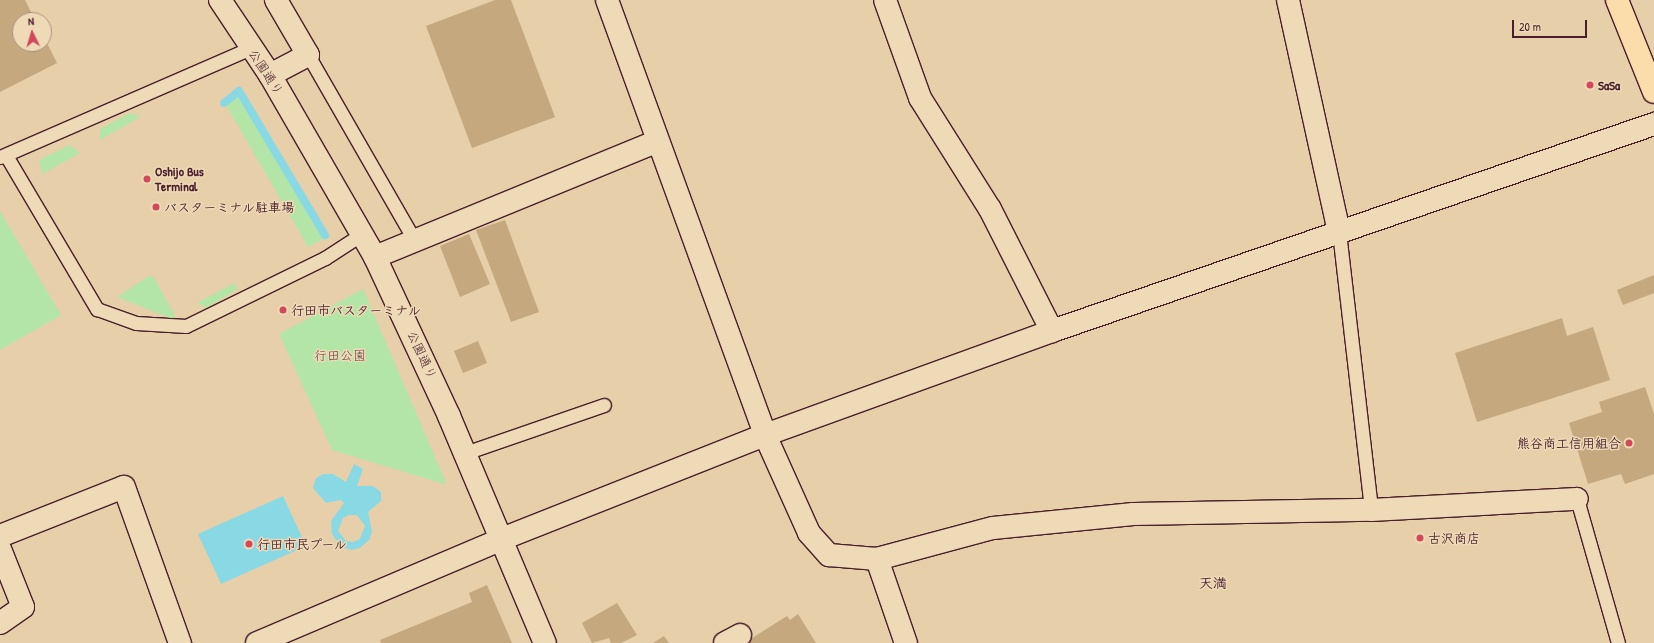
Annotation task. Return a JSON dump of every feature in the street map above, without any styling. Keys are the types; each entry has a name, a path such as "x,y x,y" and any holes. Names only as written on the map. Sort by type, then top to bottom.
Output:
{"main road":[{"path":"1617,0 1654,92"}],"street":[{"name":"公園通り","path":"220,0 270,75 375,257 465,453 545,643"},
{"path":"270,75 308,55 276,0"},
{"path":"607,0 656,142 765,435 819,548 829,555 877,559 1001,527 1133,514 1371,510 1577,499"},
{"path":"885,0 920,98 990,209 1052,331"},
{"path":"1288,0 1339,232"},
{"path":"257,643 502,539 765,435 1052,331 1654,124"},
{"path":"375,257 414,238 656,142"},
{"path":"0,536 124,487 180,643"},
{"path":"0,549 23,607 0,623"},
{"path":"877,559 906,643"}],"lane":[{"path":"251,48 172,85 133,97 3,157 97,309 136,323 186,326 325,258 362,234"},
{"path":"308,55 414,238"},
{"path":"1339,232 1371,510"},
{"path":"465,453 604,405"},
{"path":"1577,499 1618,643"}],"green space":[{"path":"239,96 323,239 308,247 226,105"},
{"path":"130,113 140,117 100,140 100,129"},
{"path":"69,145 80,153 42,174 39,160"},
{"path":"0,211 61,315 0,350"},
{"path":"149,276 153,276 175,316 173,319 117,297"},
{"path":"234,283 238,289 206,308 197,303"},
{"name":"行田公園","path":"363,289 447,485 332,450 279,334"}],"water":[{"path":"354,464 363,469 357,486 373,486 381,492 381,501 368,512 372,531 370,539 360,548 351,550 340,546 332,534 331,521 344,503 341,500 326,503 313,488 316,478 323,474 333,474 346,482","holes":["349,515 357,515 365,526 360,539 353,542 346,541 338,531 343,518"]},
{"path":"283,496 306,546 221,584 198,534"}],"building":[{"path":"0,0 25,0 31,12 12,12 12,52 52,52 57,63 0,92"},
{"path":"495,0 511,0 555,117 472,148 426,26"},
{"path":"505,220 539,312 511,322 476,230"},
{"path":"469,234 490,284 460,297 440,246"},
{"path":"1654,275 1654,293 1623,305 1617,290"},
{"path":"1562,318 1567,336 1593,327 1610,380 1477,422 1455,353"},
{"path":"478,341 487,363 463,373 454,351"},
{"path":"1645,387 1654,414 1654,474 1625,484 1621,474 1588,484 1569,423 1602,412 1599,402"},
{"path":"487,585 512,643 381,643 380,640 472,602 469,593"},
{"path":"617,603 637,635 621,643 611,643 609,638 592,643 582,623"},
{"path":"798,614 816,643 744,643 787,616 790,620"},
{"path":"664,636 669,643 653,643"}],"waterway":[{"path":"224,103 239,91 325,235"}],"place":[{"name":"SaSa","path":"1590,85"},
{"name":"Oshijo Bus Terminal","path":"147,179"},
{"name":"バスターミナル駐車場","path":"156,207"},
{"name":"行田市バスターミナル","path":"283,310"},
{"name":"熊谷商工信用組合","path":"1629,443"},
{"name":"古沢商店","path":"1420,538"},
{"name":"行田市民プール","path":"249,544"}],"district":[{"name":"天満","path":"1213,583"}]}
